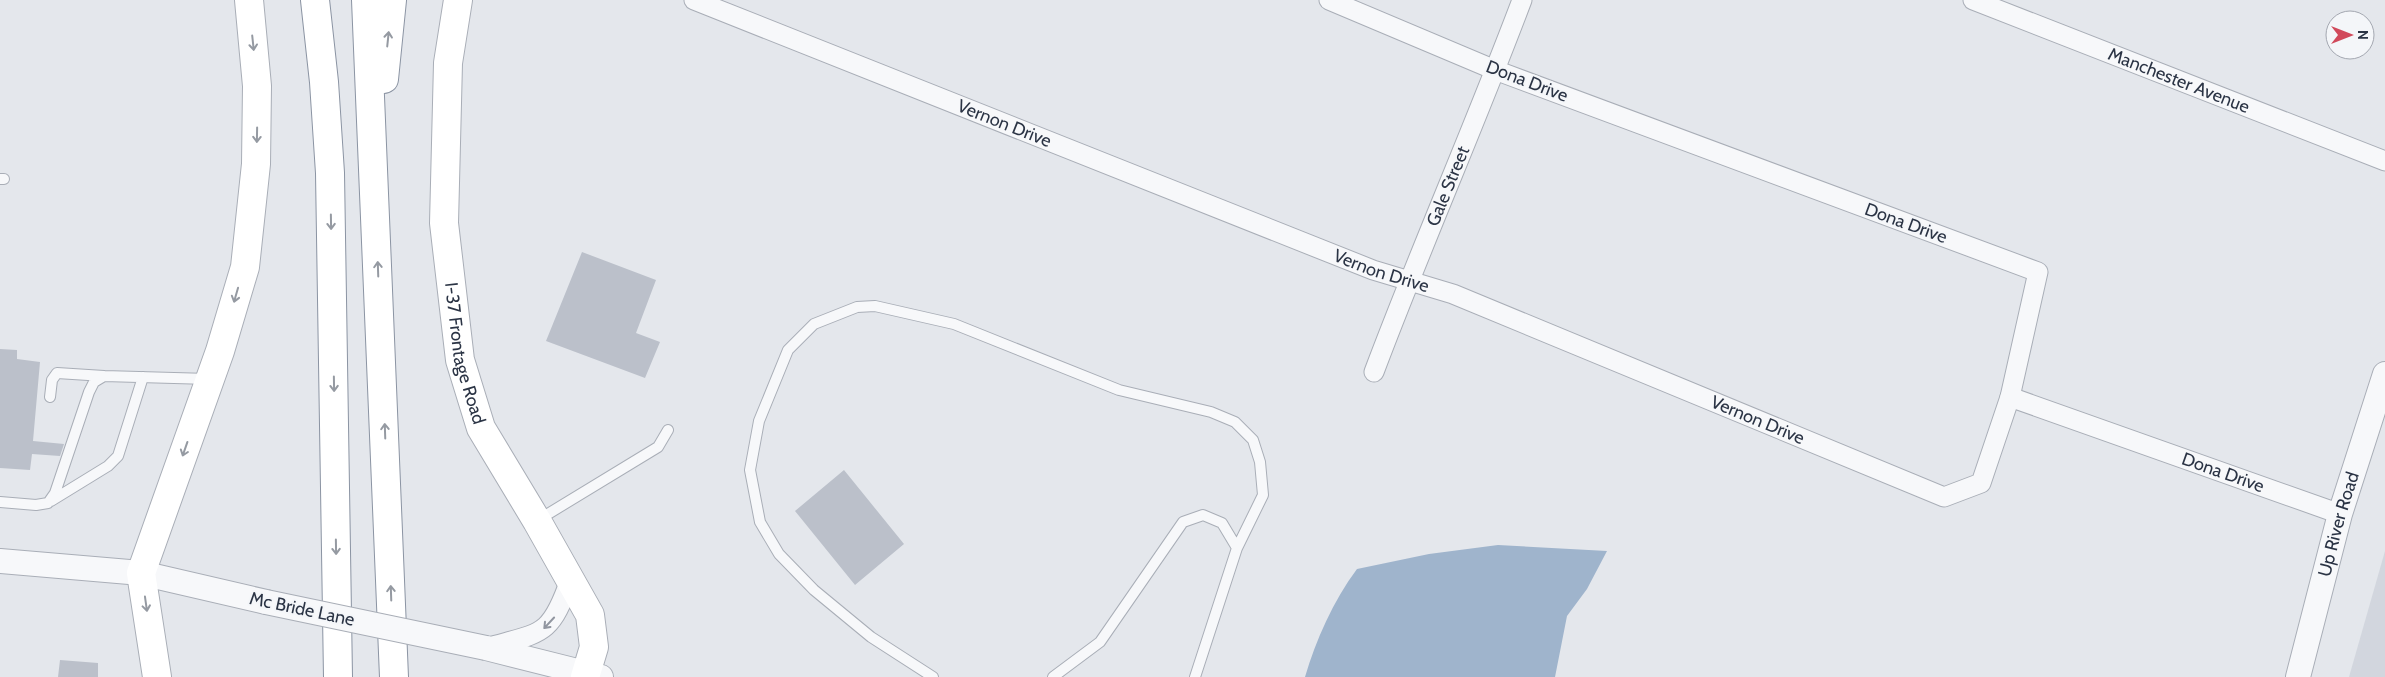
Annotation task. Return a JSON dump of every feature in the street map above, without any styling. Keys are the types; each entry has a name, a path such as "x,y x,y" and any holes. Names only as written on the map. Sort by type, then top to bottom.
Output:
{"main road":[{"path":"157,677 141,573 210,380 244,267 256,164 257,86 248,0"},
{"path":"296,0 314,126 330,173"},
{"path":"315,0 324,82 330,173 338,677"},
{"path":"366,0 375,175 394,677"},
{"path":"375,175 392,0"},
{"name":"I-37 Frontage Road","path":"458,0 448,63 444,224 460,360 481,428 537,521 590,615 594,634 591,675"}],"street":[{"name":"Vernon Drive","path":"694,0 1373,270 1453,294 1944,497 1981,483 2010,397"},
{"name":"Dona Drive","path":"1330,0 1495,70 2038,272 2010,397 2340,514"},
{"name":"Gale Street","path":"1374,372 1408,281 1522,0"},
{"name":"Manchester Avenue","path":"1973,0 2385,162"},
{"name":"Up River Road","path":"2298,677 2340,514 2385,374"},
{"name":"Mc Bride Lane","path":"0,561 141,573 266,602 486,648 591,675"},
{"path":"486,648 537,634 550,625 563,602 570,580"}],"lane":[{"path":"933,677 871,637 814,590 779,554 760,522 750,470 759,421 788,350 814,324 857,307 875,306 954,324 1119,390 1211,412 1235,422 1253,440 1260,462 1263,495 1237,548 1195,677"},
{"path":"50,397 52,380 57,373 210,380"},
{"path":"48,503 55,493 89,392 94,382 104,376"},
{"path":"0,502 36,505 48,503 108,466 118,456 143,377"},
{"path":"537,521 658,447 668,430"},
{"path":"1054,677 1100,642 1183,522 1203,515 1222,523 1237,548"}],"shaded area":[{"path":"2385,551 2385,677 2349,677"}],"water":[{"path":"1498,545 1607,551 1587,589 1567,616 1555,677 1305,677 1326,621 1340,594 1357,569 1429,554"}],"building":[{"path":"582,252 656,280 636,333 660,342 645,378 546,341"},
{"path":"0,349 17,350 17,359 40,362 33,441 64,444 60,456 32,454 30,470 0,468"},
{"path":"844,470 904,544 855,585 795,511"},
{"path":"60,660 98,663 98,677 58,677"}]}
